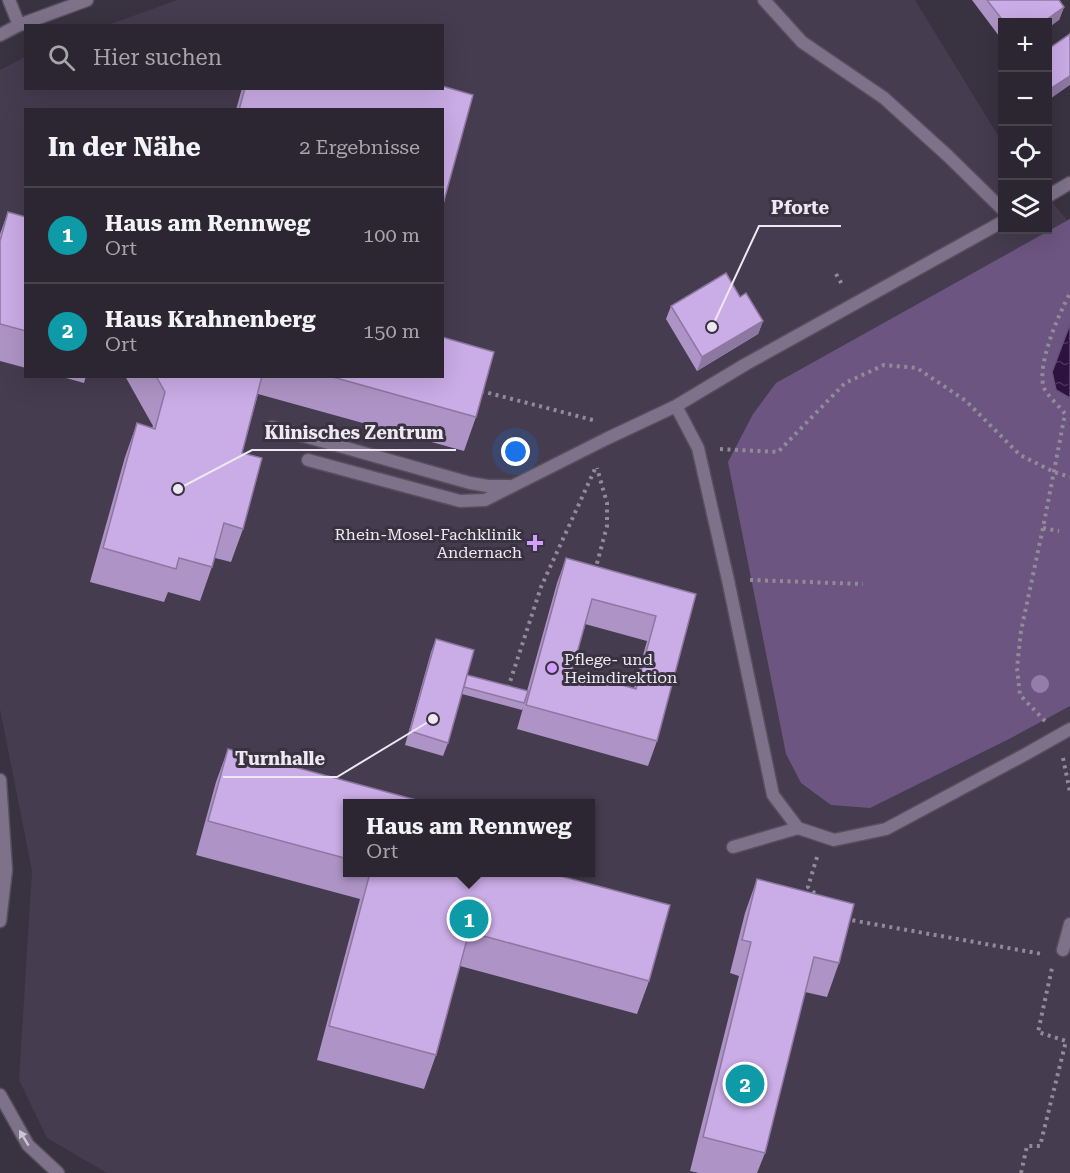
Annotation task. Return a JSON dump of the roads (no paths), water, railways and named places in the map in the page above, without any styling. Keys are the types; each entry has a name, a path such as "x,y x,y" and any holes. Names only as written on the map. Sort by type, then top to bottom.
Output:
{"street":[{"path":"9,0 19,25"},
{"path":"0,35 19,25 87,0"},
{"path":"764,0 802,42 884,98 998,205"},
{"path":"1052,193 1070,183"},
{"path":"308,460 460,501 485,500 676,406 746,364 998,224"},
{"path":"676,406 698,448 773,795 798,828"},
{"path":"272,427 470,483 488,486 513,485"},
{"path":"733,847 798,828 834,840 886,829 1064,732"},
{"path":"0,780 6,870 0,921"},
{"path":"1059,953 1070,924"},
{"path":"0,1095 28,1145 58,1173"}],"water":[{"path":"1070,324 1070,398 1056,390 1052,372"}],"place":[{"name":"Pforte","path":"712,327"},
{"name":"Klinisches Zentrum","path":"178,489"},
{"name":"Rhein-Mosel-Fachklinik Andernach","path":"535,543"},
{"name":"Pflege- und Heimdirektion","path":"552,668"},
{"name":"Turnhalle","path":"433,719"},
{"name":"Haus am Rennweg","path":"469,919"},
{"name":"Haus Krahnenberg","path":"745,1084"}]}
